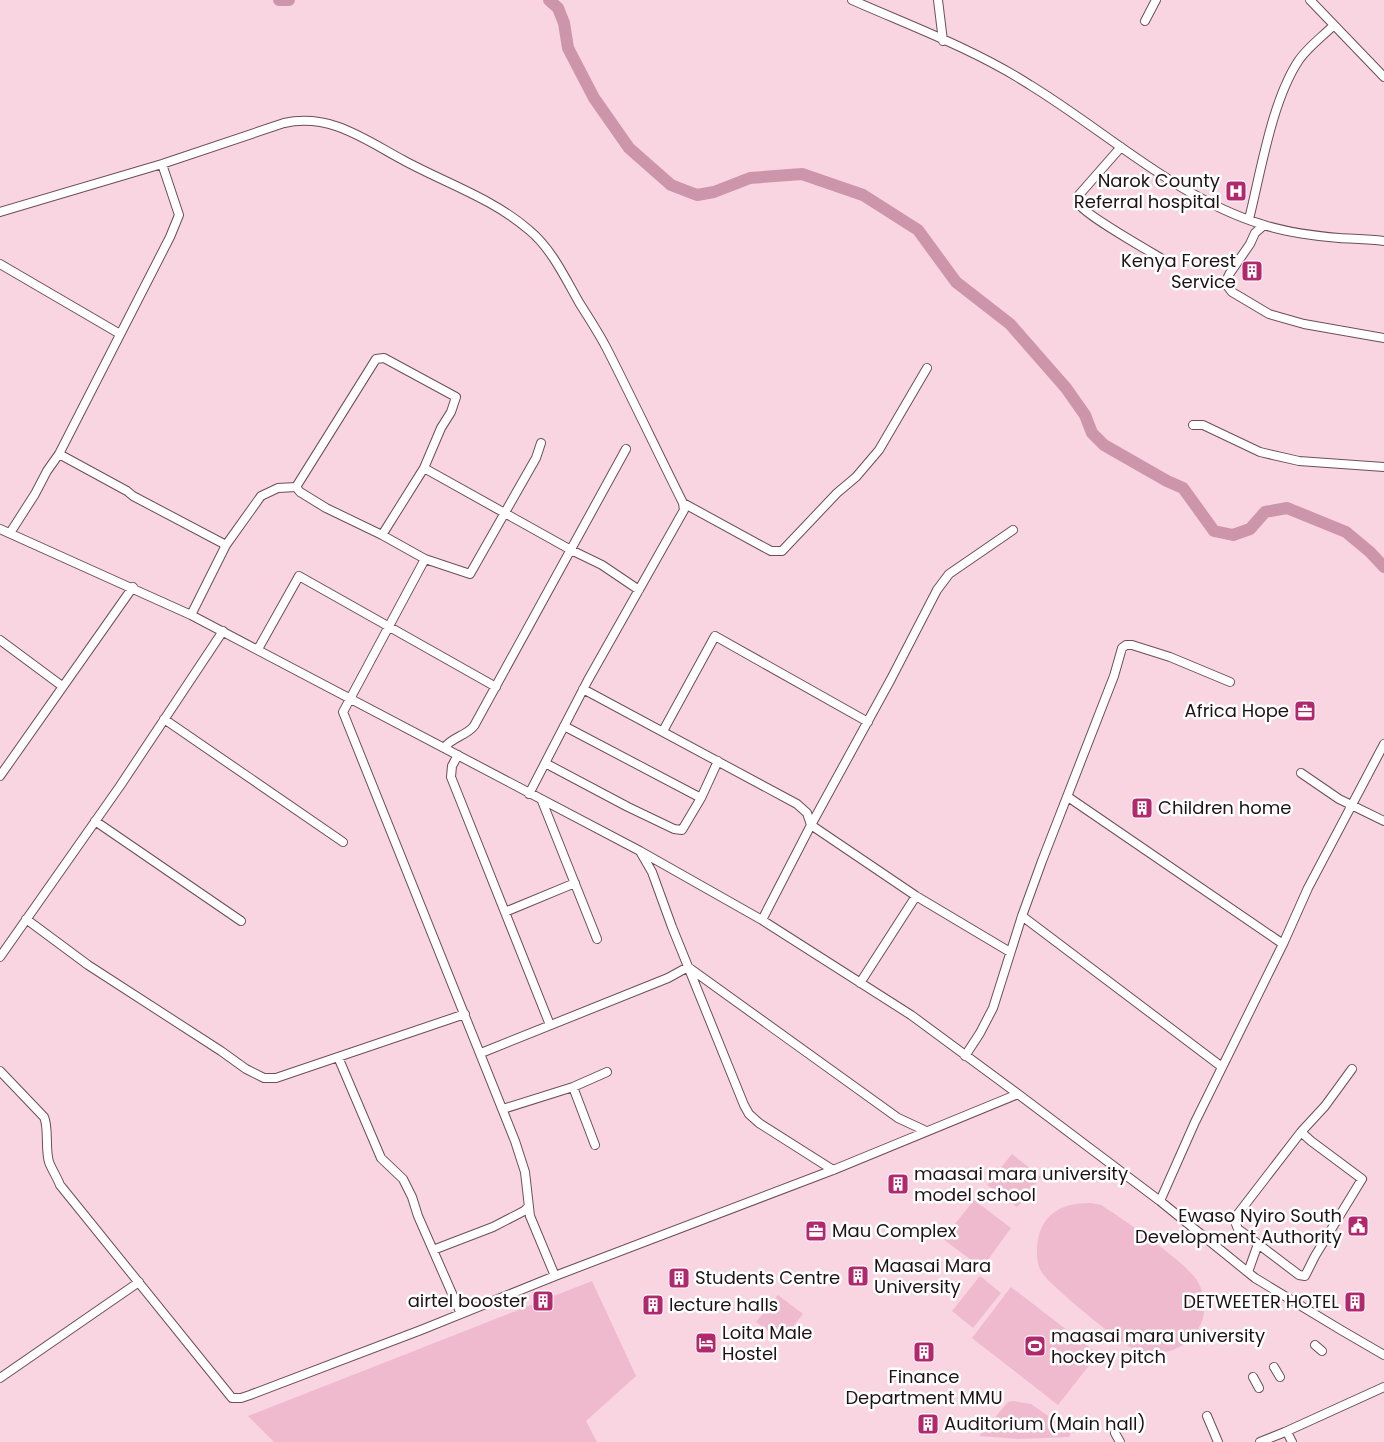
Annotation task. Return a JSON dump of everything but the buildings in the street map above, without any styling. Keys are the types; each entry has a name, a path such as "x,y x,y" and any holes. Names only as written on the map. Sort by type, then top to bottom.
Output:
{"street":[{"path":"852,0 1018,77 1072,112 1121,148 1193,194 1218,207 1264,225 1336,238 1384,241"},
{"path":"938,0 943,41"},
{"path":"1146,21 1156,0"},
{"path":"1310,0 1384,77"},
{"path":"1249,219 1267,144 1285,86 1300,58 1334,25"},
{"path":"0,212 162,164 284,123 300,120 317,120 338,125 422,170 503,210 530,230 547,247 605,346 683,503 684,510 583,689 529,794"},
{"path":"1121,148 1078,196 1078,201 1092,215 1164,260"},
{"path":"10,533 59,454 170,237 179,215 162,164"},
{"path":"1264,225 1255,233 1225,283 1232,292 1270,314 1304,324 1384,338"},
{"path":"0,264 120,334"},
{"path":"296,487 376,359 384,358 456,397 451,412 424,468 382,535"},
{"path":"683,503 770,551 782,551 856,477 879,450 927,368"},
{"path":"1193,425 1203,425 1260,452 1299,460 1384,467"},
{"path":"296,487 300,492 326,508 382,535 425,560 470,574 536,458 541,443"},
{"path":"444,748 456,737 469,732 496,687 626,449"},
{"path":"59,454 226,545"},
{"path":"424,468 506,512 571,550 602,565 639,590"},
{"path":"191,614 226,545 261,496 278,488 296,487"},
{"path":"0,528 191,614 542,801 640,851 762,920 910,1015 1160,1201 1248,1272 1384,1355"},
{"path":"762,920 943,580 960,566 1013,530"},
{"path":"425,560 349,698 344,708 344,717 481,1053 525,1172 530,1216 555,1276"},
{"path":"258,649 299,576 496,687"},
{"path":"0,776 133,587"},
{"path":"0,957 95,821 223,631"},
{"path":"663,731 715,636 868,722"},
{"path":"0,640 62,686"},
{"path":"965,1056 993,1008 1022,916 1114,676 1120,651 1124,646 1132,645 1170,657 1230,682"},
{"path":"583,689 804,809 810,818 811,825 916,896 1010,952"},
{"path":"164,719 343,842"},
{"path":"564,726 701,798"},
{"path":"1160,1201 1195,1122 1283,944 1308,888 1384,744"},
{"path":"458,755 452,766 451,777 550,1025"},
{"path":"545,763 628,807 674,829 682,830 701,798 718,761"},
{"path":"1301,773 1338,799 1384,821"},
{"path":"1068,797 1283,944"},
{"path":"542,801 597,939"},
{"path":"95,821 241,921"},
{"path":"640,851 652,872 688,967 749,1114 833,1170"},
{"path":"505,912 575,883"},
{"path":"860,983 916,896"},
{"path":"1022,916 1222,1067"},
{"path":"26,919 88,965 221,1051 246,1070 264,1078 276,1078 465,1014"},
{"path":"481,1053 668,978 688,967"},
{"path":"688,967 898,1118 926,1131"},
{"path":"338,1057 381,1158 403,1179 412,1197 418,1216 461,1314"},
{"path":"1301,1132 1362,1179 1315,1256 1305,1276 1299,1275 1288,1268 1238,1229 1234,1219 1301,1132 1325,1106 1352,1069"},
{"path":"0,1071 44,1117 47,1123 46,1134 49,1162 60,1185 232,1398 250,1395 461,1314 555,1276 833,1170 1018,1094"},
{"path":"502,1109 573,1086 607,1072"},
{"path":"573,1086 595,1145"},
{"path":"433,1250 493,1227 528,1207"},
{"path":"1248,1272 1258,1244"},
{"path":"0,1378 139,1282"},
{"path":"1315,1344 1322,1352"},
{"path":"1274,1367 1280,1377"},
{"path":"1253,1377 1259,1388"},
{"path":"1260,1442 1384,1387"},
{"path":"1207,1416 1218,1442"},
{"path":"1285,1432 1292,1442"},
{"path":"1114,1433 1120,1442"}],"shaded area":[{"path":"1012,1154 1041,1177 1017,1207 987,1185"},
{"path":"974,1200 1011,1228 982,1268 943,1239"},
{"path":"1090,1203 1101,1205 1153,1241 1182,1264 1198,1282 1204,1297 1204,1312 1200,1325 1193,1336 1182,1345 1169,1351 1155,1354 1139,1352 1105,1329 1049,1281 1041,1271 1037,1248 1042,1227 1046,1220 1060,1209"},
{"path":"980,1276 1001,1293 973,1328 952,1311"},
{"path":"592,1281 636,1376 586,1421 597,1442 274,1442 248,1416"},
{"name":"maasai mara university hockey pitch","path":"1011,1287 1098,1354 1058,1405 972,1338"},
{"path":"778,1295 803,1314 781,1341 756,1322"},
{"path":"1008,1402 1031,1404 1071,1432 1069,1437 1018,1439 979,1436"}],"waterway":[{"path":"279,0 289,0"},
{"path":"549,0 558,8 564,23 568,48 594,98 629,148 671,185 697,195 714,192 750,178 802,174 863,195 918,230 956,282 1010,324 1066,388 1085,415 1092,433 1104,445 1167,481 1183,488 1214,531 1233,535 1250,529 1265,512 1287,508 1346,532 1370,552 1384,567"}],"place":[{"name":"Narok County Referral hospital","path":"1236,191"},
{"name":"Kenya Forest Service","path":"1252,271"},
{"name":"Africa Hope","path":"1305,711"},
{"name":"Children home","path":"1142,808"},
{"name":"maasai mara university model school","path":"898,1184"},
{"name":"Ewaso Nyiro South Development Authority","path":"1358,1226"},
{"name":"Mau Complex","path":"816,1231"},
{"name":"Maasai Mara University","path":"858,1276"},
{"name":"Students Centre","path":"679,1278"},
{"name":"airtel booster","path":"543,1301"},
{"name":"DETWEETER HOTEL","path":"1355,1302"},
{"name":"lecture halls","path":"653,1305"},
{"name":"Loita Male Hostel","path":"706,1343"},
{"name":"maasai mara university hockey pitch","path":"1035,1346"},
{"name":"Finance Department MMU","path":"924,1352"},
{"name":"Auditorium (Main hall)","path":"928,1424"}]}
